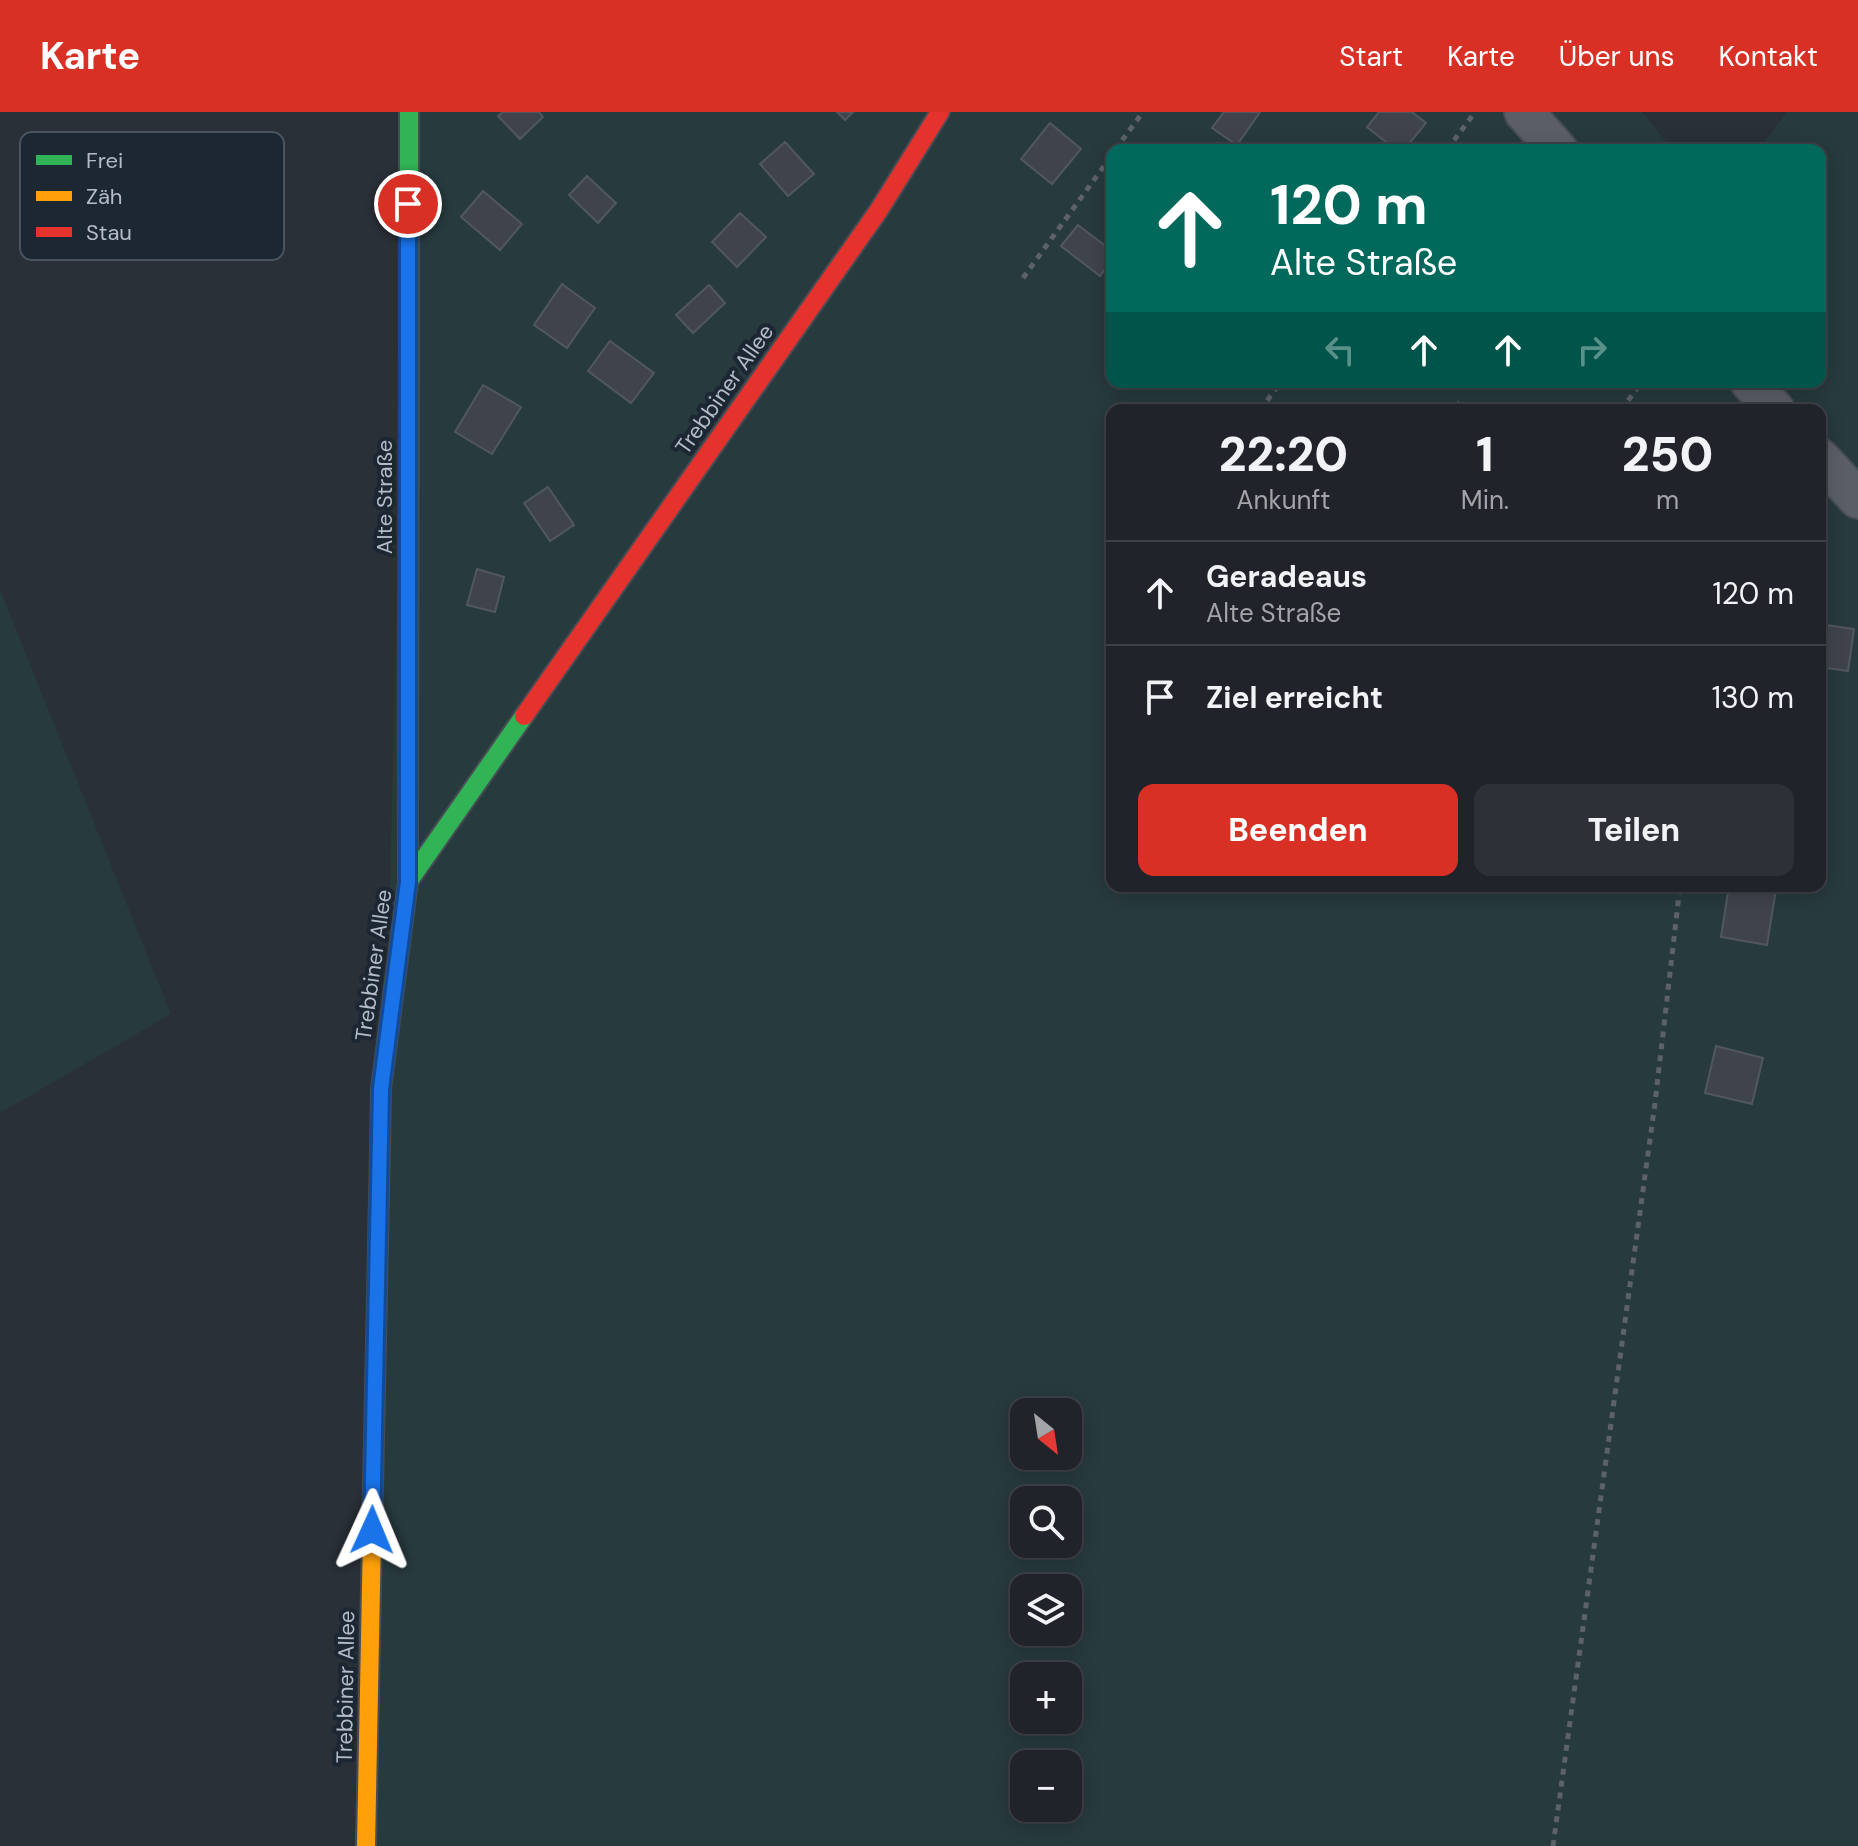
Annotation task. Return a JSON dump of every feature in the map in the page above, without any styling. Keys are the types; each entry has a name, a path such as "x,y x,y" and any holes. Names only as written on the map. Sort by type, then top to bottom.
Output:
{"street":[{"name":"Alte Straße","path":"408,882 409,112"},
{"name":"Trebbiner Allee","path":"366,1846 381,1089 408,882 879,210 940,112"},
{"path":"1524,112 1553,144"},
{"path":"1755,388 1770,404"},
{"path":"1826,464 1858,499"}],"path":[{"path":"1120,144 1143,112"},
{"path":"1451,144 1475,112"},
{"path":"1023,278 1106,163"},
{"path":"1553,1846 1655,1103 1679,892"}],"green space":[{"path":"409,112 1642,112 1668,144 1106,144 1106,388 1826,388 1826,144 1763,144 1787,112 1858,112 1858,1846 366,1846"},
{"path":"0,590 171,1014 0,1113"}],"building":[{"path":"503,112 539,112 543,117 520,139 498,116"},
{"path":"837,112 853,112 845,120"},
{"path":"1224,112 1260,112 1238,144 1212,128"},
{"path":"1379,112 1412,112 1426,123 1409,144 1388,144 1367,127"},
{"path":"1050,123 1081,149 1052,184 1021,159"},
{"path":"785,142 814,174 788,196 760,164"},
{"path":"587,176 616,203 598,223 569,195"},
{"path":"483,191 522,224 500,250 461,217"},
{"path":"740,213 766,237 737,267 712,242"},
{"path":"1078,225 1106,246 1106,268 1100,276 1061,246"},
{"path":"562,284 595,308 567,348 534,325"},
{"path":"709,285 725,303 693,333 676,315"},
{"path":"610,341 654,373 631,403 588,371"},
{"path":"483,385 521,407 492,454 455,432"},
{"path":"548,487 574,525 550,541 524,503"},
{"path":"477,569 504,577 495,612 467,605"},
{"path":"1826,625 1854,629 1848,671 1826,668"},
{"path":"1728,892 1776,892 1767,945 1721,937"},
{"path":"1716,1046 1763,1058 1752,1104 1705,1093"}],"traffic: fast":[{"path":"409,112 409,341"},
{"path":"380,1150 381,1089 408,882 524,716"}],"traffic: slow":[{"path":"408,882 409,341"},
{"path":"366,1846 372,1535"}],"traffic: jam":[{"path":"524,716 879,210 940,112"},
{"path":"372,1535 380,1150"}],"route":[{"path":"372,1530 381,1089 408,882 408,204"}]}
